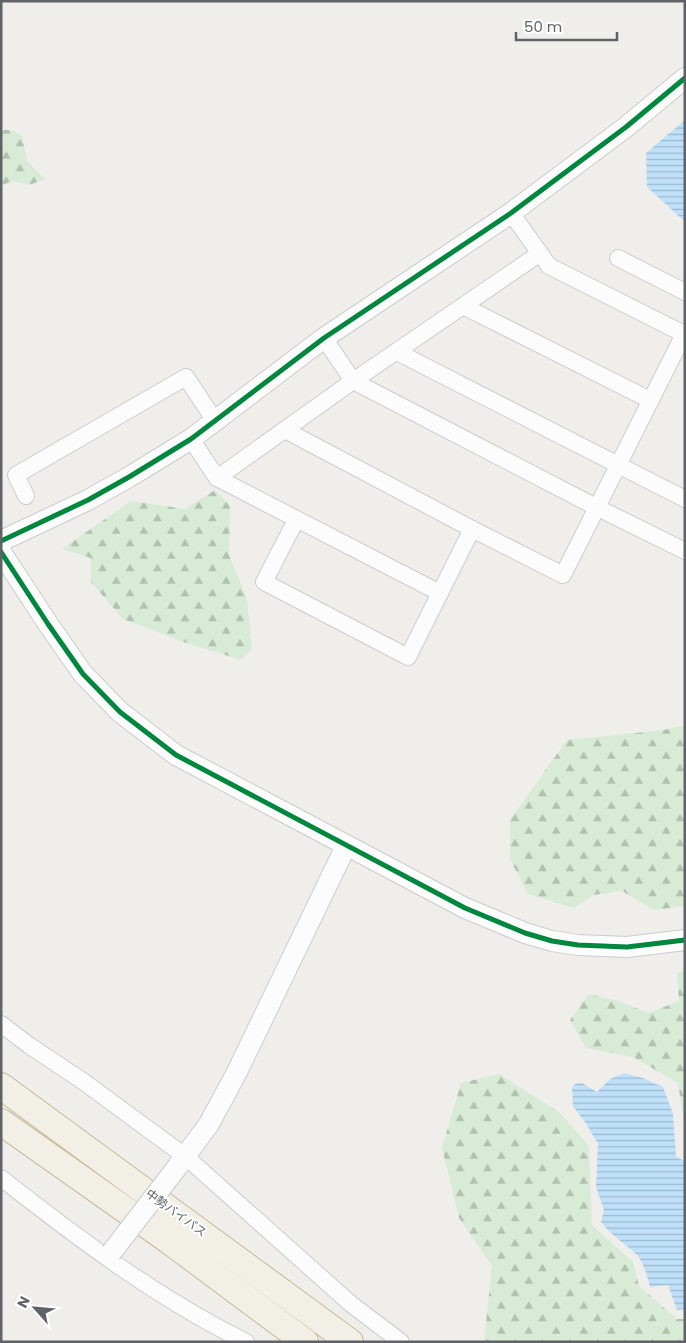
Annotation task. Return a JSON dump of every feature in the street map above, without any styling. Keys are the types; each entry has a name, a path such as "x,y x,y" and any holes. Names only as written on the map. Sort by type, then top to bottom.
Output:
{"highway":[{"name":"中勢バイパス","path":"1,1086 350,1342"},
{"path":"1,1122 168,1240 305,1342"}],"street":[{"path":"1,540 88,500 129,477 190,438 324,338 511,213 626,127 685,78"},
{"path":"285,430 472,530 563,575 684,333 549,266 511,213"},
{"path":"217,478 353,381 539,254"},
{"path":"618,258 685,292"},
{"path":"463,306 650,400"},
{"path":"324,338 353,381 685,551"},
{"path":"397,352 618,465 684,496"},
{"path":"26,496 16,475 186,377 215,421"},
{"path":"190,438 217,478 440,593"},
{"path":"296,520 264,582 408,657 472,530"},
{"path":"1,552 82,674 120,712 176,755 346,846 465,908 496,922 552,941 578,945 627,947 685,940"},
{"path":"109,1256 209,1124 236,1074 346,846"},
{"path":"1,1024 84,1082 182,1161 351,1304 400,1342"},
{"path":"1,1178 176,1305 237,1340"}],"green space":[{"path":"1,130 12,130 22,136 27,161 45,179 30,185 12,181 1,186"},
{"path":"215,490 230,506 229,555 247,599 252,649 241,660 184,642 123,619 91,582 91,558 62,549 131,501 185,509"},
{"path":"685,725 685,906 654,910 622,891 593,895 574,908 528,894 510,859 510,820 567,740 664,730"},
{"path":"685,971 685,1128 678,1083 633,1057 586,1048 570,1020 589,994 618,1001 649,1013 679,1001 677,973"},
{"path":"499,1074 559,1112 589,1146 592,1225 633,1262 639,1286 677,1319 685,1319 685,1342 484,1342 492,1266 459,1218 442,1148 461,1083"}],"water":[{"path":"685,120 685,222 647,187 646,153"},
{"path":"624,1073 643,1078 663,1087 673,1114 676,1156 685,1162 685,1309 677,1310 668,1285 650,1287 645,1269 639,1257 601,1222 604,1210 596,1187 598,1144 573,1106 572,1088 575,1084 582,1083 597,1092 610,1079"}],"cycle path":[{"path":"1,541 88,500 191,439 324,338 511,213 626,127 685,78"},
{"path":"1,552 83,674 120,712 176,755 465,908 525,933 552,941 578,945 627,947 685,940"}]}
